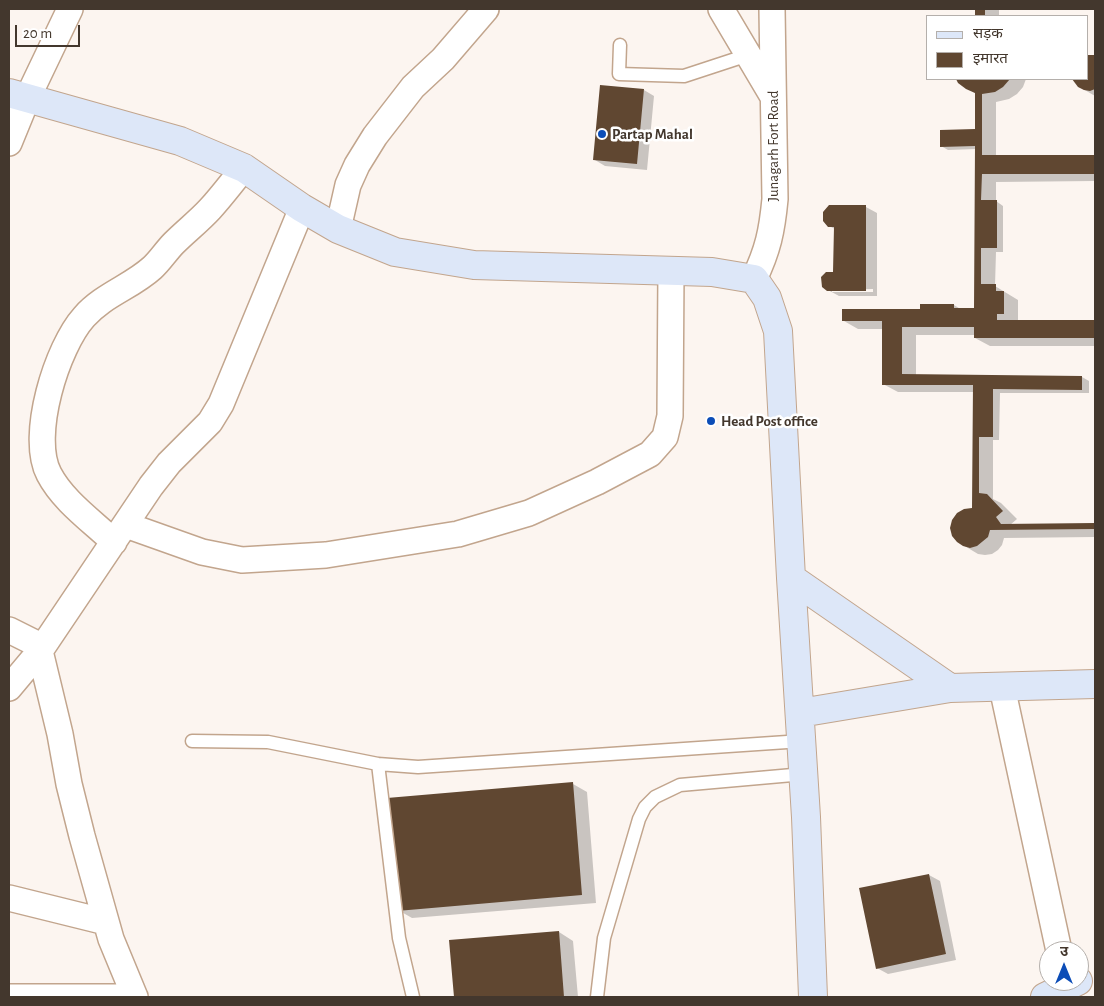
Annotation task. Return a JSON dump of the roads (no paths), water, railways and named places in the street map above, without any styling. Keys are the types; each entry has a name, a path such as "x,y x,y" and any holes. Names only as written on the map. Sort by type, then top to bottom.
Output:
{"street":[{"path":"9,143 18,96 70,9"},
{"path":"338,229 348,185 356,165 375,136 413,87 443,59 486,9"},
{"path":"721,9 773,98"},
{"name":"Junagarh Fort Road","path":"754,279 765,255 773,222 775,199 772,9"},
{"path":"18,96 180,141 244,168 302,208 338,229 395,252 474,265 712,272 754,279 767,298 778,331 804,774 813,997"},
{"path":"244,168 210,209 174,243 153,267 137,280 107,297 85,316 70,335 54,373 42,426 42,447 47,472 58,490 120,534 242,560 326,555 458,534 529,513 563,499 650,454 665,436 670,416 671,271"},
{"path":"9,688 40,651 151,486 169,463 210,422 221,404 302,208"},
{"path":"791,578 950,688"},
{"path":"9,630 33,642 40,651 70,784 106,922 114,948 135,997 9,996"},
{"path":"800,713 950,688 1095,684"},
{"path":"1002,687 1057,941"},
{"path":"9,898 106,922"}],"lane":[{"path":"620,45 619,74 684,76 748,55"},
{"path":"192,741 268,742 378,764 418,766 802,740"},
{"path":"378,764 399,938 413,997"},
{"path":"597,997 604,938 639,819 645,807 655,796 680,785 804,774"}],"place":[{"name":"Partap Mahal","path":"602,134"},
{"name":"Head Post office","path":"711,421"}]}
